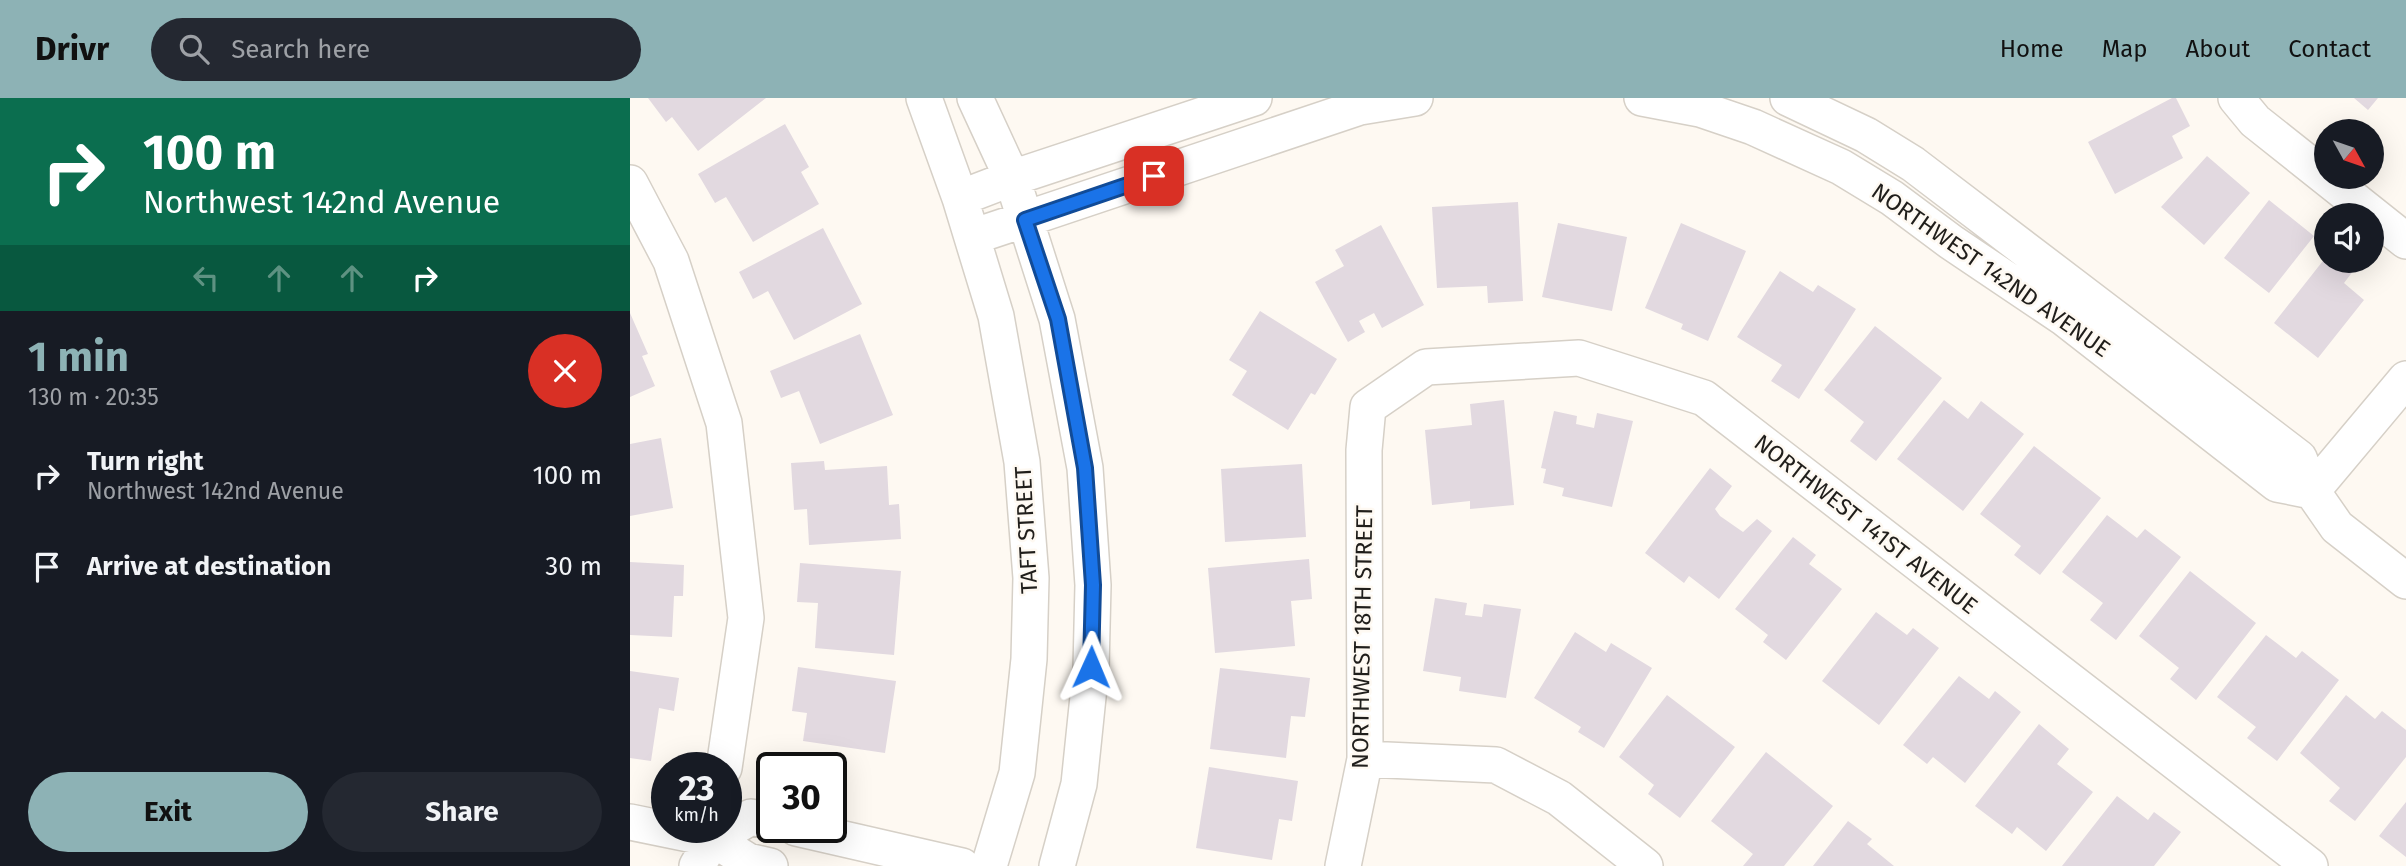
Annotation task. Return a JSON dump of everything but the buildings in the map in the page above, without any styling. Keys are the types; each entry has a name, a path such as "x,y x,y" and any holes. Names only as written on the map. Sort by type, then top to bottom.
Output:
{"street":[{"path":"924,98 960,198 1012,178 1254,98"},
{"path":"975,98 1012,178 1058,319 1085,468 1093,585 1091,667 1079,784 1057,866"},
{"path":"972,237 1360,107 1415,98"},
{"name":"NORTHWEST 142ND AVENUE","path":"1642,98 1700,109 1752,127 1841,167 1892,198 1951,242 2064,318 2277,484 2312,491"},
{"name":"NORTHWEST 142ND AVENUE","path":"1788,98 1866,135 1913,164 2299,458 2312,491 2337,527 2406,581"},
{"path":"2236,98 2255,121 2406,242"},
{"path":"630,183 671,261 724,423 747,618 726,752"},
{"name":"TAFT STREET","path":"960,198 996,316 1022,462 1031,578 1028,659 1017,773 989,866"},
{"name":"NORTHWEST 141ST AVENUE","path":"1368,407 1426,367 1579,358 1703,398 2310,866"},
{"path":"2312,491 2406,379"},
{"name":"NORTHWEST 18TH STREET","path":"1343,866 1365,759 1364,450 1368,407"},
{"path":"1365,759 1496,765 1559,798 1645,866"},
{"path":"708,844 751,817 756,818"},
{"path":"630,822 708,844 748,861 770,866"},
{"path":"847,840 962,866"}],"route":[{"path":"1091,667 1093,585 1085,468 1058,319 1025,220 1154,176"}]}
